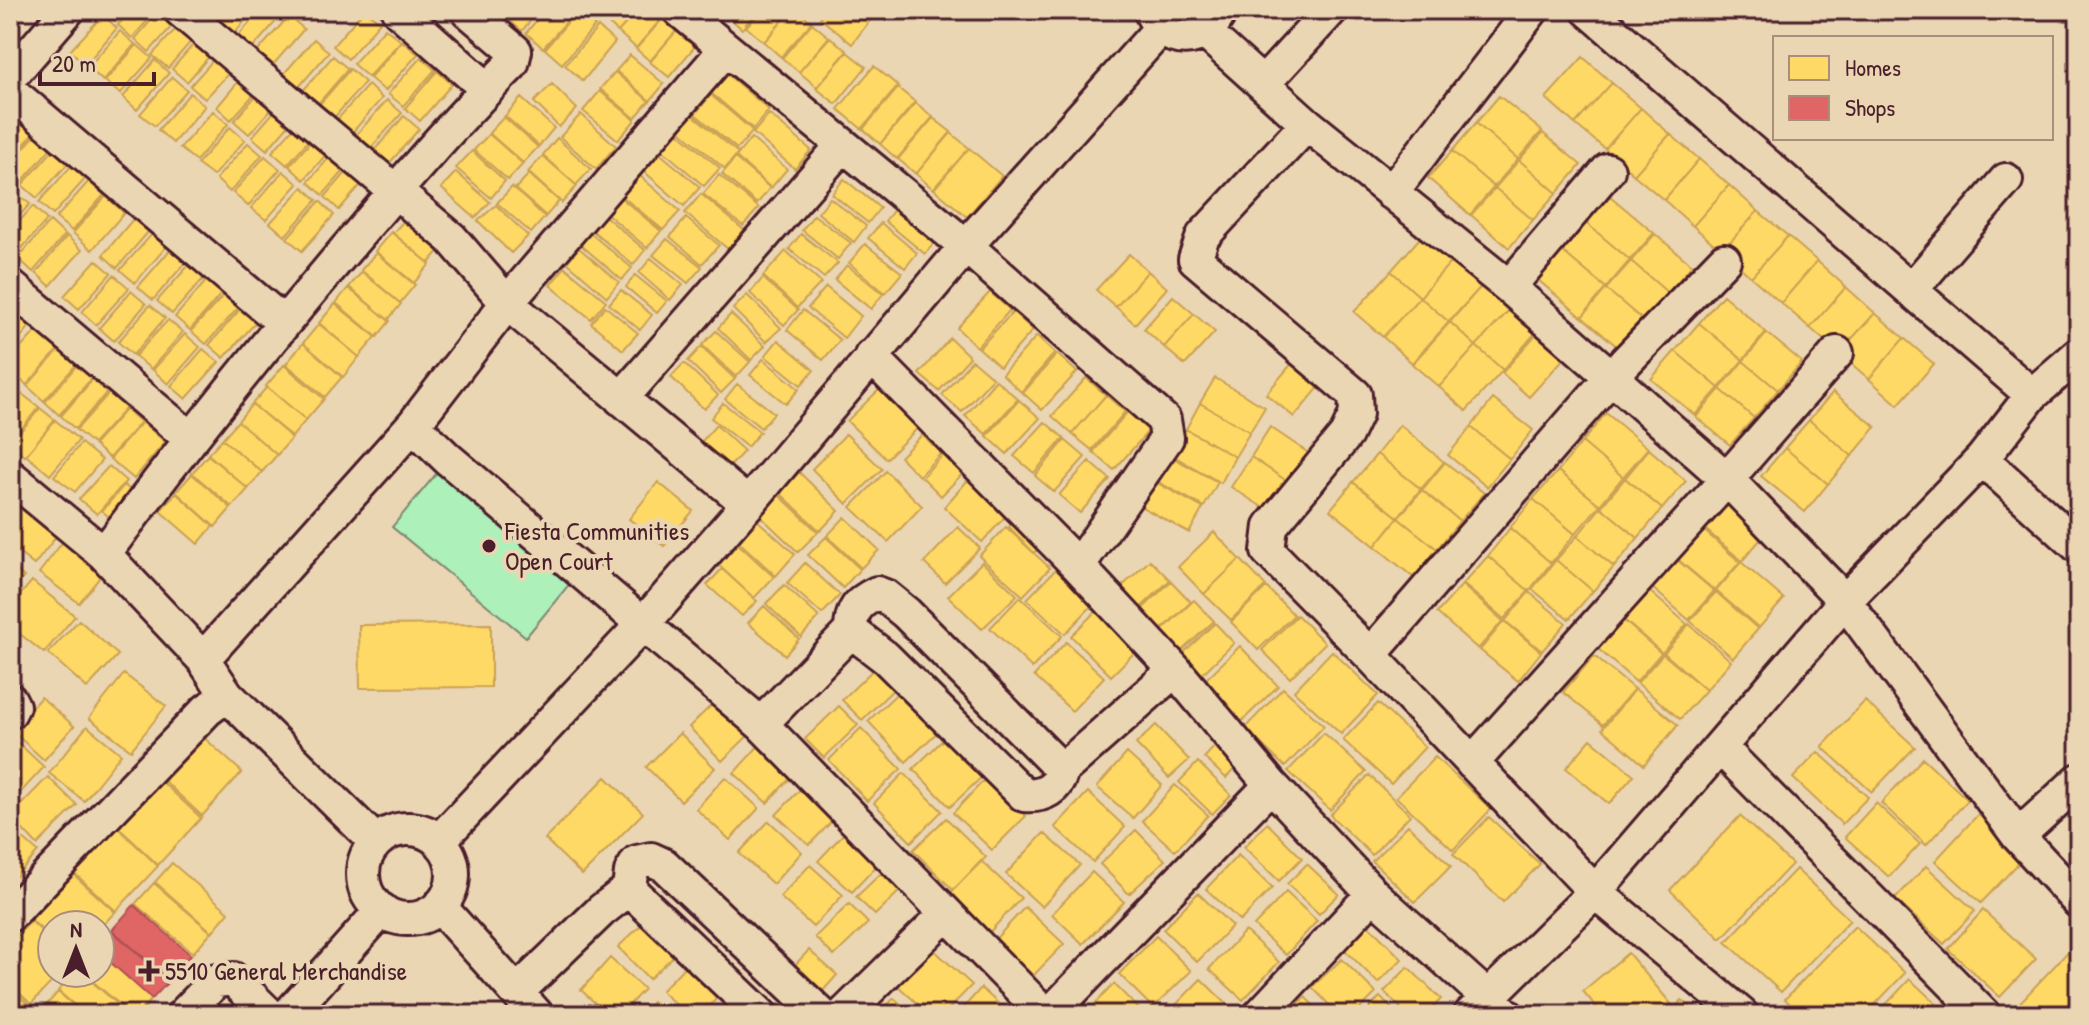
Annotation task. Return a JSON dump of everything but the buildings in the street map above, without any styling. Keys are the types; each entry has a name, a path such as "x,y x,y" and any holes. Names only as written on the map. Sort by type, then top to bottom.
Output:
{"street":[{"path":"10,77 68,10"},
{"path":"180,10 451,238 507,303 748,504"},
{"path":"104,554 190,438 284,323 396,190 512,64 515,51 467,10"},
{"path":"679,10 966,246 1164,420 1167,438 1078,566"},
{"path":"1263,84 1331,10"},
{"path":"1391,193 1532,10"},
{"path":"1588,10 2032,395"},
{"path":"402,12 487,89"},
{"path":"439,841 644,623 748,504 1156,19 1175,36 1187,37 1213,21 1263,84 1307,124 1509,287 1727,479 1845,601 2018,836 2079,902"},
{"path":"203,659 413,425 507,303 725,50"},
{"path":"10,91 284,323"},
{"path":"1307,124 1203,236 1195,259 1355,395 1356,414 1346,435 1271,526 1268,551 1595,892 1742,1015"},
{"path":"621,399 842,146"},
{"path":"1509,287 1608,170"},
{"path":"1911,290 2006,180"},
{"path":"1370,655 1611,377 1724,260"},
{"path":"10,286 190,438"},
{"path":"1472,763 1837,353"},
{"path":"871,356 1078,566 1175,670 1271,785 1373,894 1488,1009 1595,892 1845,601 1982,459 2032,395 2079,354"},
{"path":"413,425 447,458 761,724 945,915 1048,1015 1271,785"},
{"path":"1982,459 2079,547"},
{"path":"10,476 104,554 203,659 227,695 376,842"},
{"path":"761,724 851,631 851,617 863,600 877,593 906,613 1062,770"},
{"path":"851,631 886,658 1024,795 1035,796 1049,791 1060,778 1062,770 1175,670"},
{"path":"10,915 207,710 227,695"},
{"path":"10,700 13,706 10,712"},
{"path":"1720,747 1984,1015"},
{"path":"2018,836 2079,780"},
{"path":"417,830 439,841 453,867 453,882 448,896 439,906 414,919 390,916 370,899 365,879 367,857 376,842 391,831 417,830"},
{"path":"439,906 527,1003 602,910 629,889 631,872 637,862 651,859 664,865 822,1015"},
{"path":"629,889 761,1015"},
{"path":"1260,1015 1373,894"},
{"path":"288,1015 382,910"},
{"path":"843,1015 945,915"},
{"path":"183,1015 216,981 233,979 270,1015"}],"green space":[{"name":"Fiesta Communities Open Court","path":"451,456 585,565 526,637 392,527"}],"place":[{"name":"Fiesta Communities Open Court","path":"489,546"},
{"name":"5510 General Merchandise","path":"149,971"}]}
